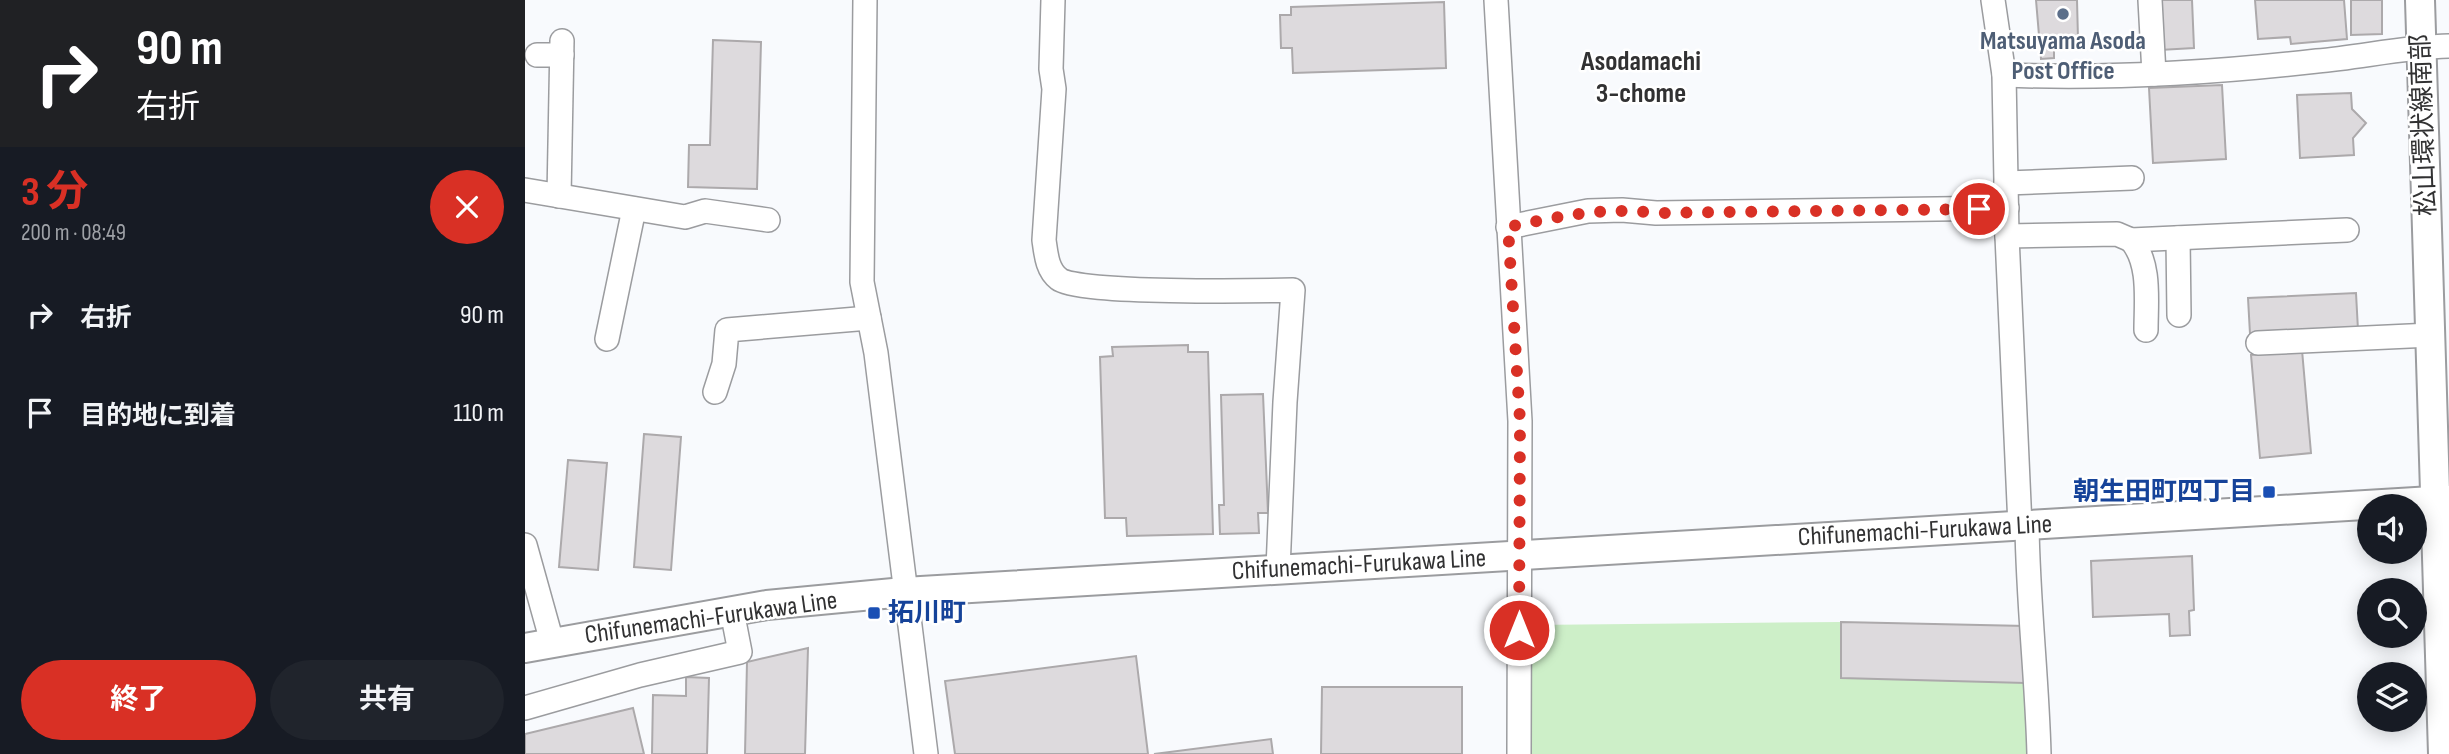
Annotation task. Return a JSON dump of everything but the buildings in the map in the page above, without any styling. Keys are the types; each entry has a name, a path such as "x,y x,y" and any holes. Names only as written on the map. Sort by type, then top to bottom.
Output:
{"street":[{"path":"865,0 862,282 876,353 926,754"},
{"path":"1053,0 1051,69 1054,89 1044,240 1048,265 1059,280 1070,284 1110,288 1293,290 1278,569"},
{"path":"1496,0 1520,421 1519,754"},
{"path":"1993,0 2004,75 2007,236 2029,603 2037,678 2039,754"},
{"path":"2150,0 2154,74"},
{"name":"松山環状線南部","path":"2420,0 2435,46 2431,334 2442,500 2443,754"},
{"path":"2004,75 2067,78 2154,74 2317,61 2435,46"},
{"path":"537,55 562,48 559,196"},
{"path":"2006,183 2132,178"},
{"path":"525,190 685,217 705,211 768,220"},
{"path":"607,339 634,208"},
{"path":"1508,227 1588,211 1656,213 2007,208"},
{"path":"2131,240 2347,230"},
{"path":"2007,236 2117,234 2131,240 2140,250 2143,266 2146,330"},
{"path":"2178,238 2179,315"},
{"path":"715,392 724,364 727,330 869,318"},
{"path":"2258,343 2431,334"},
{"name":"Chifunemachi-Furukawa Line","path":"538,645 767,605 904,592 2442,500"},
{"path":"525,545 538,645"},
{"path":"525,708 640,675 740,652 732,611"}],"green space":[{"path":"1841,622 1841,678 2025,683 2029,754 1532,754 1531,625"}],"place":[{"name":"Matsuyama Asoda Post Office","path":"2063,14"},
{"name":"朝生田町四丁目","path":"2269,492"},
{"name":"拓川町","path":"874,613"}],"district":[{"name":"Asodamachi 3-chome","path":"1641,77"}],"route":[{"path":"1519,630 1520,421 1508,227 1588,211 1656,213 1979,209"}]}
